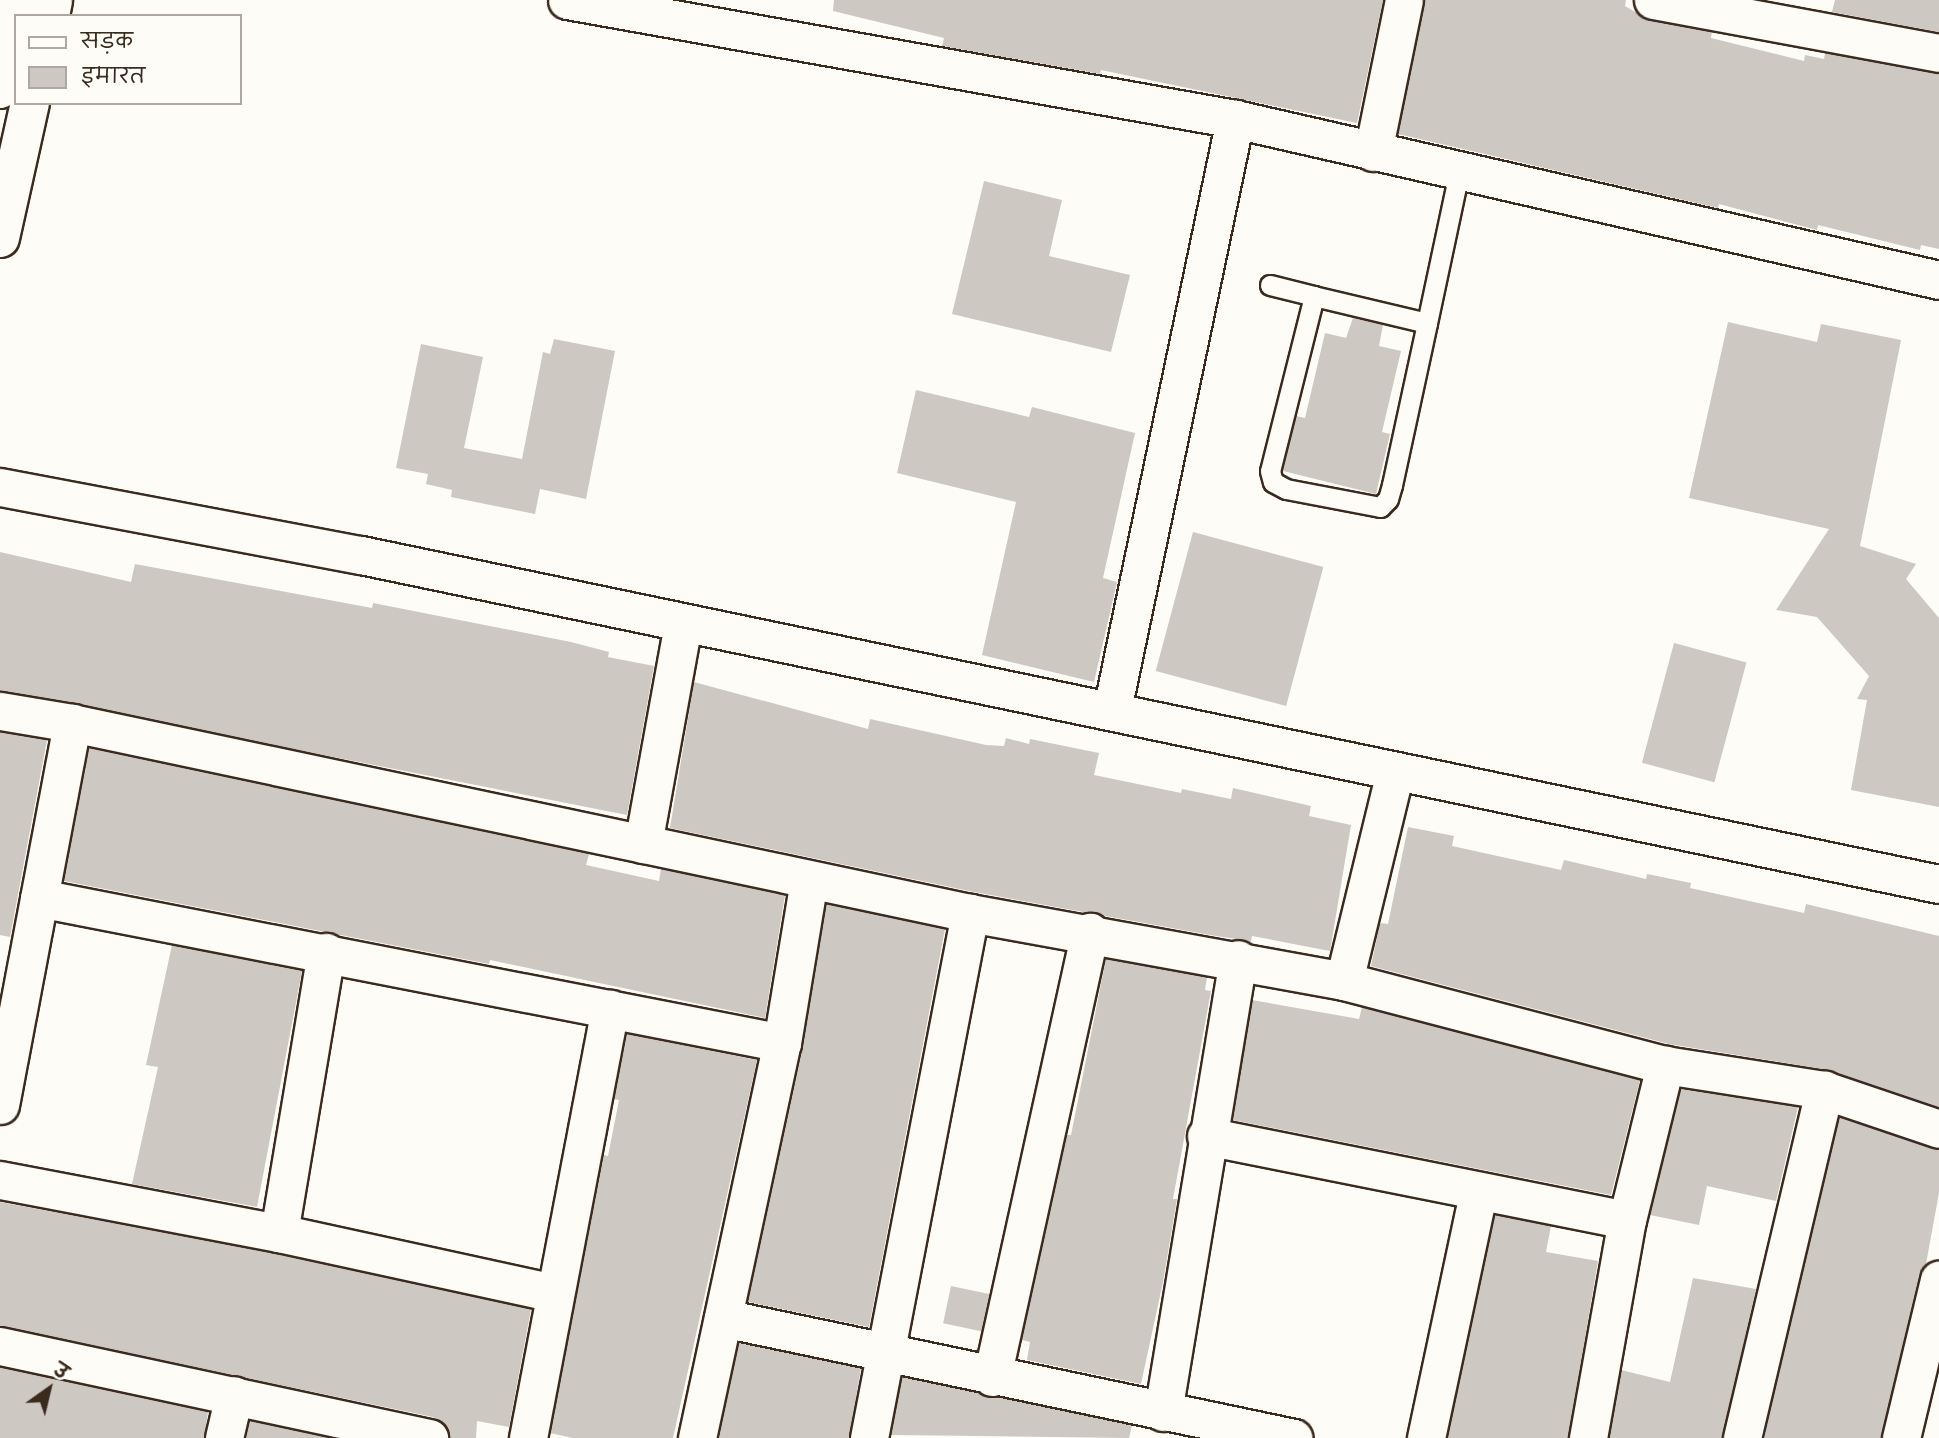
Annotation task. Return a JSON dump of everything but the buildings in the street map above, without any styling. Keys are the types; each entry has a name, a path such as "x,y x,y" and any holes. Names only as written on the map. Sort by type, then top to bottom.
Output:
{"main road":[{"path":"0,89 14,23"},
{"path":"0,237 30,105"}],"street":[{"path":"567,0 1235,119 1939,279"},
{"path":"1373,152 1404,0"},
{"path":"1653,0 1820,15 1939,53"},
{"path":"1112,710 1235,119"},
{"path":"0,487 361,555 1939,884"},
{"path":"643,844 683,624"},
{"path":"0,711 72,723 971,913 1090,932 1344,981 1665,1065 1824,1090 1939,1129"},
{"path":"0,1105 72,723"},
{"path":"1344,981 1395,771"},
{"path":"697,1438 782,1043 809,880"},
{"path":"39,898 782,1043"},
{"path":"869,1438 971,913"},
{"path":"992,1377 1090,932"},
{"path":"279,1233 326,952"},
{"path":"1163,1412 1206,1136 1238,959"},
{"path":"528,1438 610,1009"},
{"path":"1588,1438 1627,1220 1665,1065"},
{"path":"1742,1438 1824,1090"},
{"path":"1206,1136 1478,1193 1627,1220"},
{"path":"0,1180 279,1233 555,1293"},
{"path":"1426,1438 1478,1193"},
{"path":"1901,1438 1939,1280"},
{"path":"723,1318 1163,1412 1250,1434 1294,1438"},
{"path":"0,1346 234,1395 391,1435 429,1438"},
{"path":"224,1438 234,1395"}],"lane":[{"path":"1314,296 1270,471 1273,482 1286,489 1380,508 1388,499 1459,172"},
{"path":"1270,285 1427,323"}]}
